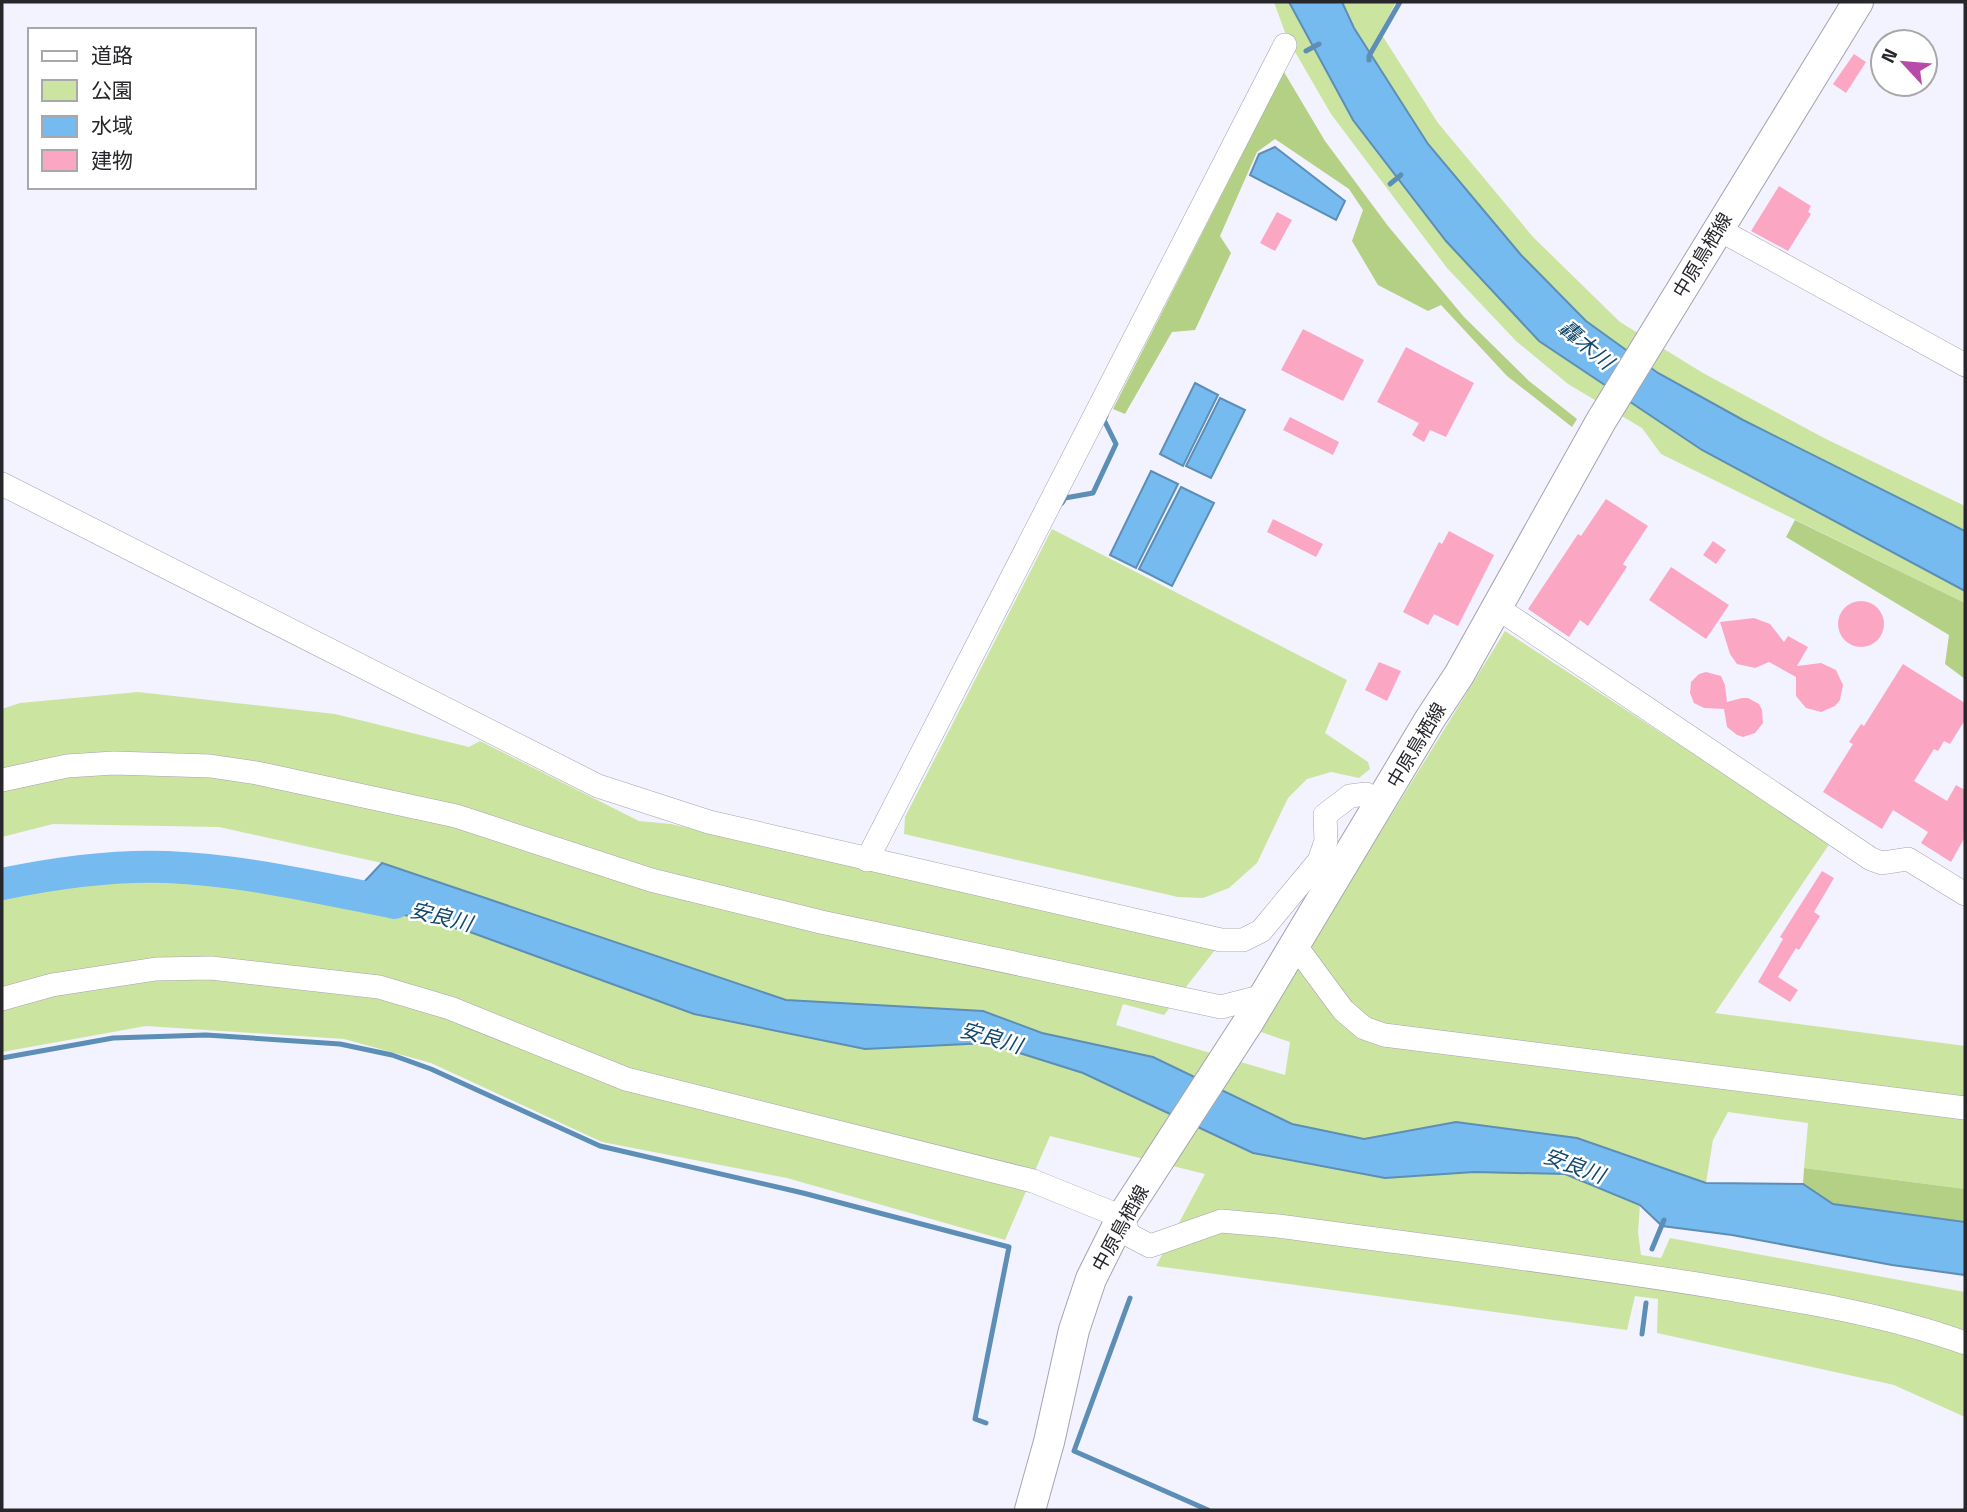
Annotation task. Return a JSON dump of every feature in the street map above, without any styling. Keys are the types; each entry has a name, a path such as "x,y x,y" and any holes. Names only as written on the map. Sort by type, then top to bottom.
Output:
{"main road":[{"name":"中原鳥栖線","path":"1030,1510 1049,1442 1074,1330 1091,1279 1128,1209 1256,1009 1459,675 1606,413 1858,2"}],"street":[{"path":"867,860 1285,45"},
{"path":"1718,229 1965,365"},
{"path":"2,484 598,786 709,822 867,860 1221,940 1243,940 1261,931 1319,861 1326,841 1325,816 1350,796 1366,794 1380,803"},
{"path":"1496,607 1871,859 1882,863 1908,859 1965,894"},
{"path":"2,780 67,766 114,763 209,766 257,773 456,816 651,880 834,925 1221,1007 1256,1009"},
{"path":"1295,945 1343,1010 1364,1028 1384,1035 1965,1108"},
{"path":"2,999 52,985 156,969 211,968 379,987 450,1008 626,1079 1033,1181 1128,1209 1129,1236 1150,1246 1221,1221 1278,1226 1646,1276 1794,1300 1902,1324 1965,1343"}],"green space":[{"path":"1274,2 1289,2 1353,120 1446,241 1539,341 1702,450 1965,591 1965,603 1661,454 1642,428 1568,384 1516,341 1447,268 1331,114 1287,38"},
{"path":"1342,2 1396,2 1380,32 1438,123 1533,237 1620,322 1703,373 1824,438 1965,506 1965,531 1743,420 1658,372 1586,321 1521,255 1428,144 1354,28"},
{"path":"1284,72 1325,141 1388,226 1464,317 1529,381 1577,419 1572,427 1507,376 1441,305 1428,311 1378,285 1352,241 1363,210 1349,189 1275,139 1257,152 1220,236 1231,253 1195,330 1172,332 1125,414 1113,409"},
{"path":"1795,520 1965,603 1965,679 1945,664 1949,635 1786,537"},
{"path":"1052,529 1347,680 1325,733 1368,762 1370,769 1359,778 1331,772 1307,779 1288,798 1257,863 1229,888 1203,898 1178,897 904,834 905,817"},
{"path":"1505,631 1830,843 1715,1013 1965,1046 1965,1189 1804,1168 1808,1123 1728,1112 1713,1140 1706,1183 1577,1138 1456,1122 1364,1139 1292,1124 1153,1057 1042,1033 983,1011 786,1000 382,863 219,827 53,824 2,837 2,709 20,703 138,692 335,714 469,747 480,741 639,821 671,824 1215,950 1164,1015 1123,1004 1116,1025 1285,1075 1290,1042 1258,1031"},
{"path":"180,875 347,900 470,932 865,1049 988,1043 1083,1073 1253,1153 1385,1178 1474,1172 1565,1174 1640,1205 1638,1232 1641,1255 1661,1258 1670,1238 1965,1292 1965,1417 1894,1385 1657,1333 1658,1299 1635,1296 1627,1330 1156,1266 1205,1174 1050,1136 1005,1240 787,1178 602,1142 431,1063 344,1039 146,1026 2,1052 2,894"},
{"path":"1804,1168 1965,1189 1965,1222 1833,1204 1803,1184"}],"water":[{"name":"轟木川","path":"1289,2 1342,2 1354,28 1428,144 1521,255 1586,321 1658,373 1743,420 1965,531 1965,591 1702,450 1539,341 1446,241 1353,120"},
{"path":"1275,147 1345,201 1336,220 1250,175 1259,154"},
{"path":"1195,383 1218,395 1183,466 1160,454"},
{"path":"1220,398 1245,410 1211,478 1186,466"},
{"path":"1151,471 1178,484 1136,568 1110,555"},
{"path":"1181,487 1214,503 1172,586 1139,569"},
{"path":"382,863 786,1000 983,1011 1042,1033 1153,1057 1292,1124 1364,1139 1456,1122 1577,1138 1706,1183 1803,1184 1833,1204 1965,1222 1965,1275 1892,1265 1732,1235 1662,1226 1640,1205 1565,1174 1474,1172 1385,1178 1253,1153 1083,1073 988,1043 865,1049 694,1014 470,932 347,900"}],"building":[{"path":"1854,54 1866,62 1846,93 1833,84"},
{"path":"1779,186 1811,206 1808,212 1811,214 1788,251 1751,231"},
{"path":"1277,212 1292,220 1275,251 1260,243"},
{"path":"1303,329 1364,360 1343,401 1281,370"},
{"path":"1406,347 1474,383 1446,437 1430,430 1424,442 1412,435 1419,423 1377,402"},
{"path":"1290,417 1339,442 1333,455 1283,430"},
{"path":"1606,499 1648,526 1623,564 1627,567 1588,626 1580,620 1569,637 1528,609 1578,534 1581,536"},
{"path":"1273,519 1323,544 1316,557 1267,532"},
{"path":"1449,531 1494,555 1458,626 1434,614 1428,625 1403,612 1439,542 1442,544"},
{"path":"1713,541 1726,550 1716,564 1703,555"},
{"path":"1671,567 1729,605 1706,639 1649,600"},
{"path":"1861,601 1877,608 1884,624 1877,640 1861,647 1845,640 1838,624 1845,608"},
{"path":"1754,618 1770,624 1784,642 1788,636 1808,647 1797,666 1821,663 1836,670 1843,685 1840,700 1835,706 1821,712 1806,708 1796,696 1796,677 1769,662 1755,668 1737,664 1730,654 1720,622"},
{"path":"1379,662 1401,671 1387,701 1365,690"},
{"path":"1903,664 1965,703 1965,720 1950,744 1944,741 1938,751 1934,749 1914,781 1947,801 1956,785 1965,790 1965,837 1951,862 1921,843 1928,832 1893,810 1882,829 1823,792 1853,744 1849,742 1861,724 1864,726"},
{"path":"1706,672 1721,676 1727,702 1748,698 1759,704 1763,723 1755,733 1743,737 1737,735 1727,727 1724,709 1704,708 1694,703 1690,693 1691,682 1699,674"},
{"path":"1822,871 1834,878 1814,912 1820,916 1778,977 1798,990 1790,1002 1758,982 1783,939 1780,937"}],"waterway":[{"path":"1369,60 1400,2"},
{"path":"1306,51 1319,44"},
{"path":"1390,184 1401,175"},
{"path":"1062,503 1065,498 1093,493 1116,444 1104,420 1106,416"},
{"name":"安良川","path":"2,884 84,871 167,867 253,876 395,903"},
{"path":"2,1058 113,1038 206,1035 340,1044 392,1055 431,1069 600,1146 803,1193 1009,1247 975,1419 986,1423"},
{"path":"1652,1249 1664,1220"},
{"path":"1130,1298 1074,1451 1208,1510"},
{"path":"1642,1334 1646,1303"}]}
